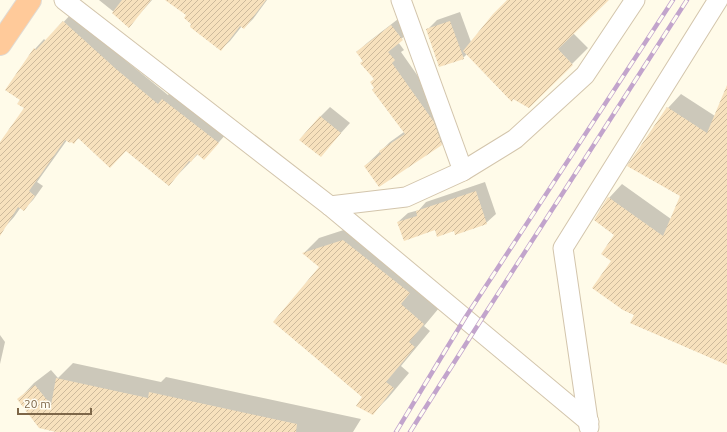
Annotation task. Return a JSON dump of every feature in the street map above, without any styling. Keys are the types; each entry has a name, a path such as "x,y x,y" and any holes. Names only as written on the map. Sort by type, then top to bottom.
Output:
{"highway":[{"path":"0,44 30,0"}],"street":[{"path":"64,0 330,206 589,427"},
{"path":"401,0 462,171"},
{"path":"330,206 406,196 462,171 515,139 585,75 635,0"},
{"path":"589,427 563,248 718,0"}],"building":[{"path":"122,0 151,0 129,28 112,13"},
{"path":"165,0 266,0 244,29 240,26 221,51 190,27 191,24 184,18 186,15"},
{"path":"507,0 609,0 558,49 573,65 529,108 513,99 512,102 463,51 493,14"},
{"path":"63,21 116,69 158,104 162,99 219,143 204,160 197,154 191,162 189,161 169,186 126,151 110,168 78,138 74,144 65,140 29,191 35,196 24,211 18,207 0,236 0,142 24,108 17,104 20,100 5,90 34,48 36,50"},
{"path":"450,21 464,59 439,67 426,29"},
{"path":"391,25 403,40 388,52 395,60 392,63 434,122 442,145 379,187 364,166 381,154 379,151 405,134 372,90 374,88 370,82 374,79 360,63 363,61 356,52"},
{"path":"727,85 727,365 630,323 634,315 623,310 592,288 611,261 601,254 614,235 594,220 608,197 663,236 680,196 627,166 667,107 707,133"},
{"path":"320,116 341,133 321,157 299,140"},
{"path":"476,191 487,224 455,235 454,231 437,237 435,230 404,241 397,222 417,216 416,211"},
{"path":"343,240 410,293 401,304 424,324 409,342 415,347 386,382 394,388 373,415 356,406 362,397 273,322 319,267 302,253"},
{"path":"56,378 148,398 149,392 297,424 296,432 56,432 39,428 17,399 35,385 51,405"}],"railway":[{"path":"396,432 465,318 673,0"},
{"path":"410,432 687,0"}]}
